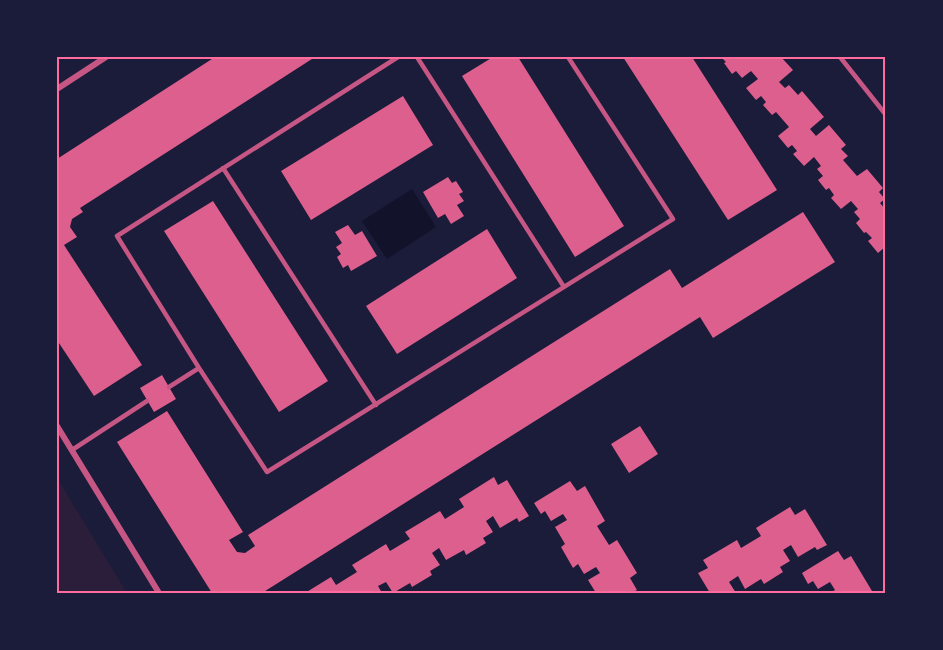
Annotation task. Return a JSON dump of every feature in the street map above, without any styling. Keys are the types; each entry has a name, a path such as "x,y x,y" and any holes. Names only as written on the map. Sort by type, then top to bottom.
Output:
{"street":[{"path":"57,89 105,57"},
{"path":"57,426 159,593"}],"lane":[{"path":"398,57 117,236 267,472 673,219 568,57"},
{"path":"417,57 564,287"},
{"path":"840,57 886,115"},
{"path":"224,168 375,405"},
{"path":"169,387 199,368"},
{"path":"72,450 147,401"}],"shaded area":[{"path":"412,189 436,227 387,259 362,221"},
{"path":"57,478 127,593 57,593"}],"building":[{"path":"215,57 315,57 80,208 83,212 72,219 70,227 77,237 64,245 142,365 94,396 57,340 57,176 59,175 57,159"},
{"path":"493,57 518,57 624,226 575,257 462,76"},
{"path":"623,57 692,57 777,190 728,220"},
{"path":"721,57 781,57 793,70 779,82 785,88 789,85 798,95 802,91 824,117 810,129 816,136 829,125 846,145 841,149 848,156 843,160 857,176 867,169 883,188 879,192 885,199 880,203 886,210 886,246 878,253 868,241 872,238 866,232 864,233 856,223 860,219 854,212 858,209 851,201 841,209 831,198 834,195 829,188 826,190 818,180 823,176 817,169 821,166 814,157 804,166 793,154 797,151 792,145 788,148 778,136 789,127 776,112 772,115 763,105 766,102 761,96 756,100 746,88 758,79 751,71 742,78 736,71 732,74"},
{"path":"403,96 433,145 311,220 281,171"},
{"path":"448,177 452,183 456,181 463,192 459,194 464,201 457,205 464,216 451,224 445,214 438,218 423,192"},
{"path":"213,201 328,381 279,412 164,231"},
{"path":"803,212 835,262 713,338 700,317 262,593 212,593 117,442 167,411 243,532 229,540 237,552 245,553 255,546 248,535 670,269 682,288"},
{"path":"348,225 355,235 362,231 377,256 351,271 348,265 343,268 337,257 341,254 336,247 342,243 335,232"},
{"path":"487,229 517,278 397,354 366,306"},
{"path":"162,375 176,399 154,412 140,388"},
{"path":"640,426 658,454 629,473 611,444"},
{"path":"494,477 498,485 507,480 529,516 519,522 517,518 500,528 493,516 486,521 493,532 483,538 486,543 466,555 464,550 446,560 439,548 432,553 440,565 430,571 432,575 412,587 410,583 393,593 386,582 378,586 382,593 305,593 331,577 336,585 357,572 352,565 386,544 390,551 410,539 405,532 440,511 445,519 464,507 459,499"},
{"path":"570,481 577,491 585,486 605,521 597,526 609,545 617,540 637,573 630,578 637,590 631,593 596,593 588,580 600,573 596,567 584,574 578,564 573,568 561,547 565,544 555,527 567,520 563,514 551,521 545,511 541,514 534,503"},
{"path":"790,507 795,515 805,509 827,545 817,550 815,547 798,557 791,545 783,550 790,561 780,567 783,572 764,584 761,579 745,589 738,576 729,582 736,593 710,593 698,573 708,568 703,560 737,540 741,548 761,536 756,528"},
{"path":"838,551 844,560 851,556 872,591 868,593 830,593 835,590 830,582 818,589 813,581 808,584 802,573"}]}
